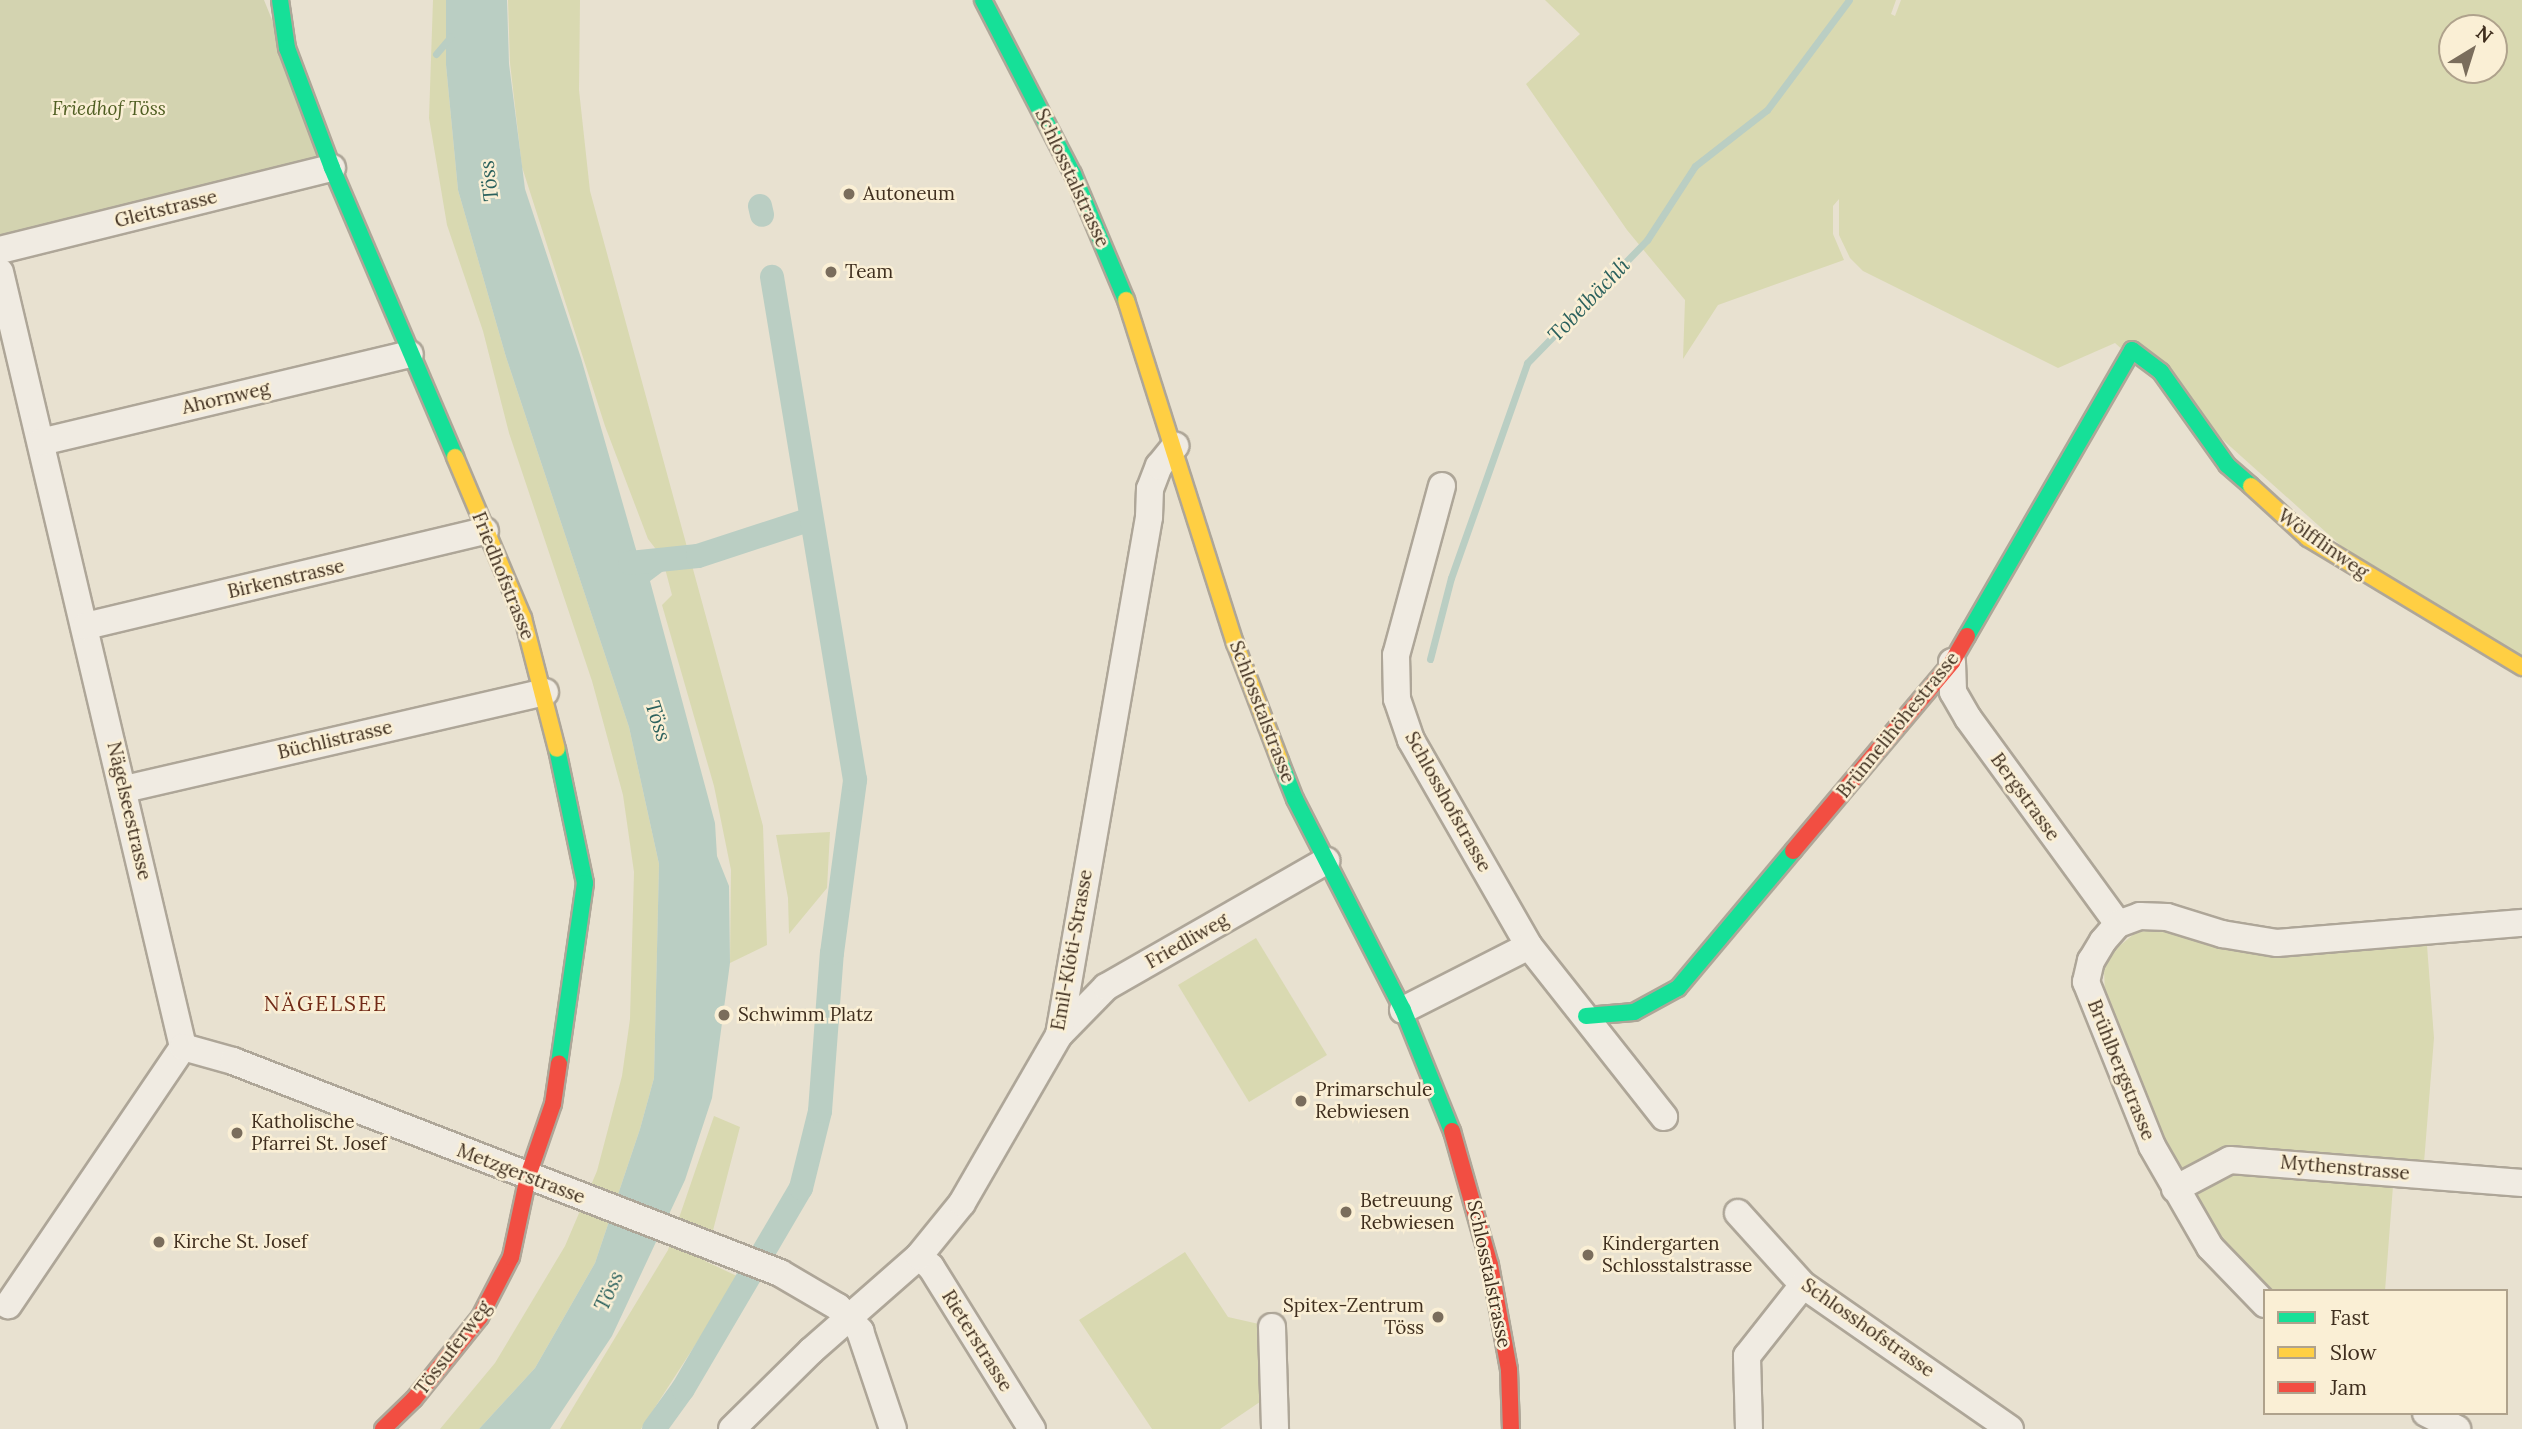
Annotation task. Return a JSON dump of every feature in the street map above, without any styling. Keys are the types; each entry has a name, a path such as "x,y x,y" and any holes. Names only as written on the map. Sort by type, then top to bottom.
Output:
{"street":[{"name":"Friedhofstrasse","path":"280,0 287,48 332,169 523,618 545,692 585,883 553,1104 528,1176"},
{"name":"Schlosstalstrasse","path":"983,0 1103,242 1175,446 1235,643 1295,799 1402,1010 1447,1112 1473,1194 1508,1370 1511,1429"},
{"name":"Gleitstrasse","path":"0,250 332,169"},
{"name":"Nägelseestrasse","path":"0,272 125,789 183,1047"},
{"name":"Brünnelihöhestrasse","path":"1586,1016 1634,1012 1678,988 1952,662 2132,350"},
{"name":"Wölfflinweg","path":"2132,350 2161,372 2227,465 2308,538 2522,667"},
{"name":"Ahornweg","path":"41,442 410,354"},
{"name":"Emil-Klöti-Strasse","path":"732,1429 811,1351 851,1319 919,1256 962,1203 1059,1035 1150,489 1159,466 1175,446"},
{"name":"Schlosshofstrasse","path":"1442,486 1396,655 1397,699 1411,740 1529,947 1664,1117"},
{"name":"Birkenstrasse","path":"86,626 485,531"},
{"name":"Bergstrasse","path":"1952,662 1953,692 1968,718 2118,924"},
{"name":"Büchlistrasse","path":"125,789 545,692"},
{"name":"Friedliweg","path":"1059,1035 1106,988 1326,861"},
{"path":"2118,924 2140,916 2167,917 2222,934 2277,943 2522,923"},
{"name":"Brühlbergstrasse","path":"2118,924 2091,961 2086,982 2152,1146 2175,1189 2210,1247 2263,1302"},
{"path":"1402,1010 1529,947"},
{"path":"8,1305 183,1047"},
{"name":"Metzgerstrasse","path":"183,1047 233,1062 780,1273 851,1319"},
{"name":"Mythenstrasse","path":"2175,1189 2231,1160 2522,1182"},
{"name":"Tössuferweg","path":"383,1429 414,1399 495,1291 511,1258 528,1176"},
{"name":"Schlosshofstrasse","path":"1738,1213 1803,1285 2010,1429"},
{"name":"Rieterstrasse","path":"919,1256 931,1267 1032,1429"},
{"path":"1749,1429 1747,1356 1803,1285"},
{"path":"851,1319 866,1346 893,1429"},
{"path":"1272,1327 1275,1429"},
{"path":"2430,1415 2457,1429"}],"green space":[{"name":"Friedhof Töss","path":"0,0 264,0 332,168 0,250"},
{"path":"433,0 446,0 446,65 458,190 506,357 629,727 659,864 654,1078 640,1129 595,1263 535,1368 479,1429 440,1429 495,1363 565,1246 597,1171 622,1076 630,1019 634,872 623,795 592,681 509,433 483,331 447,225 429,118"},
{"path":"508,0 580,0 579,90 590,191 763,826 767,945 730,963 731,870 714,786 662,605 672,595 662,557 648,539 605,426 522,167 510,63"},
{"path":"1545,0 1896,0 1891,14 1895,16 1901,0 2522,0 2522,667 2386,586 2115,343 2058,368 1863,271 1850,258 1839,235 1839,199 1833,206 1833,234 1844,260 1718,305 1683,359 1685,300 1627,230 1526,84 1580,34"},
{"path":"830,832 827,888 789,934 788,898 776,835"},
{"path":"2158,929 2222,949 2271,955 2426,932 2434,1038 2423,1175 2394,1173 2385,1289 2263,1289 2175,1189 2105,997 2104,968 2111,953 2135,933"},
{"path":"1256,938 1327,1055 1249,1102 1178,985"},
{"path":"714,1116 740,1127 705,1261 739,1277 641,1429 560,1429 668,1250"},
{"path":"1185,1252 1228,1317 1272,1327 1273,1393 1220,1429 1152,1429 1079,1320"}],"water":[{"name":"Töss","path":"446,0 507,0 509,64 525,189 581,358 637,553 662,557 666,569 650,581 715,823 717,856 729,886 730,963 712,1098 685,1180 612,1336 550,1429 479,1429 535,1368 595,1263 640,1129 654,1078 659,864 629,727 506,357 458,190 446,65"}],"waterway":[{"name":"Tobelbächli","path":"1430,659 1451,578 1527,363 1647,240 1695,166 1767,110 1849,0"},
{"path":"436,54 451,36"},
{"path":"760,206 762,215"},
{"path":"654,1429 683,1389 801,1188 820,1111 832,953 855,780 772,277"},
{"path":"630,563 698,556 811,519"}],"traffic: fast":[{"path":"280,0 287,48 332,168 455,457"},
{"path":"983,0 1073,174 1126,300"},
{"path":"1967,636 2132,350 2161,372 2227,465 2251,486"},
{"path":"557,749 585,883 559,1063"},
{"path":"1280,761 1295,799 1403,1010 1452,1131"},
{"path":"1586,1016 1634,1012 1678,988 1793,851"}],"traffic: slow":[{"path":"1126,300 1235,643 1280,761"},
{"path":"455,457 523,618 557,749"},
{"path":"2251,486 2308,538 2522,667"}],"traffic: jam":[{"path":"1793,851 1952,662 1967,636"},
{"path":"383,1429 414,1399 480,1317 511,1257 528,1176 553,1104 559,1063"},
{"path":"1452,1131 1490,1265 1509,1370 1511,1429"}],"place":[{"name":"Autoneum","path":"849,194"},
{"name":"Team","path":"831,272"},
{"name":"Schwimm Platz","path":"724,1015"},
{"name":"Primarschule Rebwiesen","path":"1301,1101"},
{"name":"Katholische Pfarrei St. Josef","path":"237,1133"},
{"name":"Betreuung Rebwiesen","path":"1346,1212"},
{"name":"Kirche St. Josef","path":"159,1242"},
{"name":"Kindergarten Schlosstalstrasse","path":"1588,1255"},
{"name":"Spitex-Zentrum Töss","path":"1438,1317"}],"district":[{"name":"NÄGELSEE","path":"326,1004"}]}
